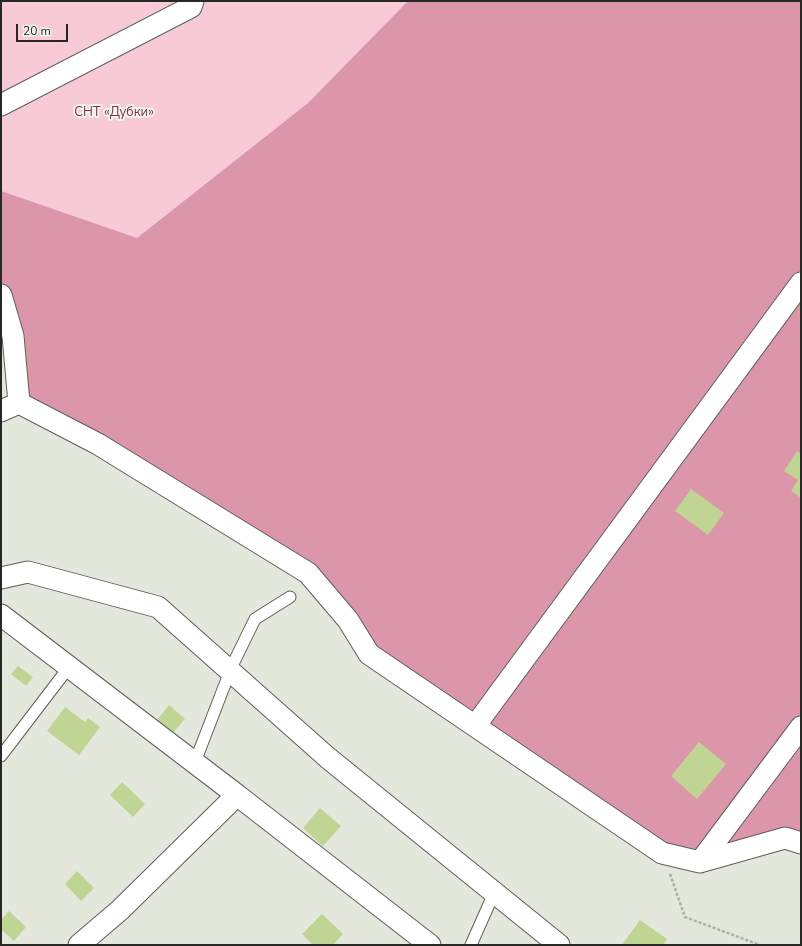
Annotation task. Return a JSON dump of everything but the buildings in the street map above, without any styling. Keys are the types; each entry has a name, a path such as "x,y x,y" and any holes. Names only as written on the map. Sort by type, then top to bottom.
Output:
{"street":[{"path":"1,105 191,7 193,1"},
{"path":"476,726 801,284"},
{"path":"1,295 13,336 10,407 98,444 308,574 348,620 369,654 662,853 700,862 785,838 801,843"},
{"path":"1,578 28,572 158,607 328,758 559,945"},
{"path":"1,615 195,762 430,945"},
{"path":"700,862 801,727"},
{"path":"79,945 120,910 237,795"}],"lane":[{"path":"195,762 232,666 255,619 290,597"},
{"path":"1,756 69,667"},
{"path":"471,945 494,892"}],"path":[{"path":"662,853 685,917 760,945"}],"green space":[{"name":"СНТ «Дубки»","path":"1,1 408,1 308,103 137,238 1,200"}],"shaded area":[{"path":"408,1 801,1 801,843 785,838 662,853 369,654 308,573 19,403 1,295 1,191 137,238 308,103"}]}
